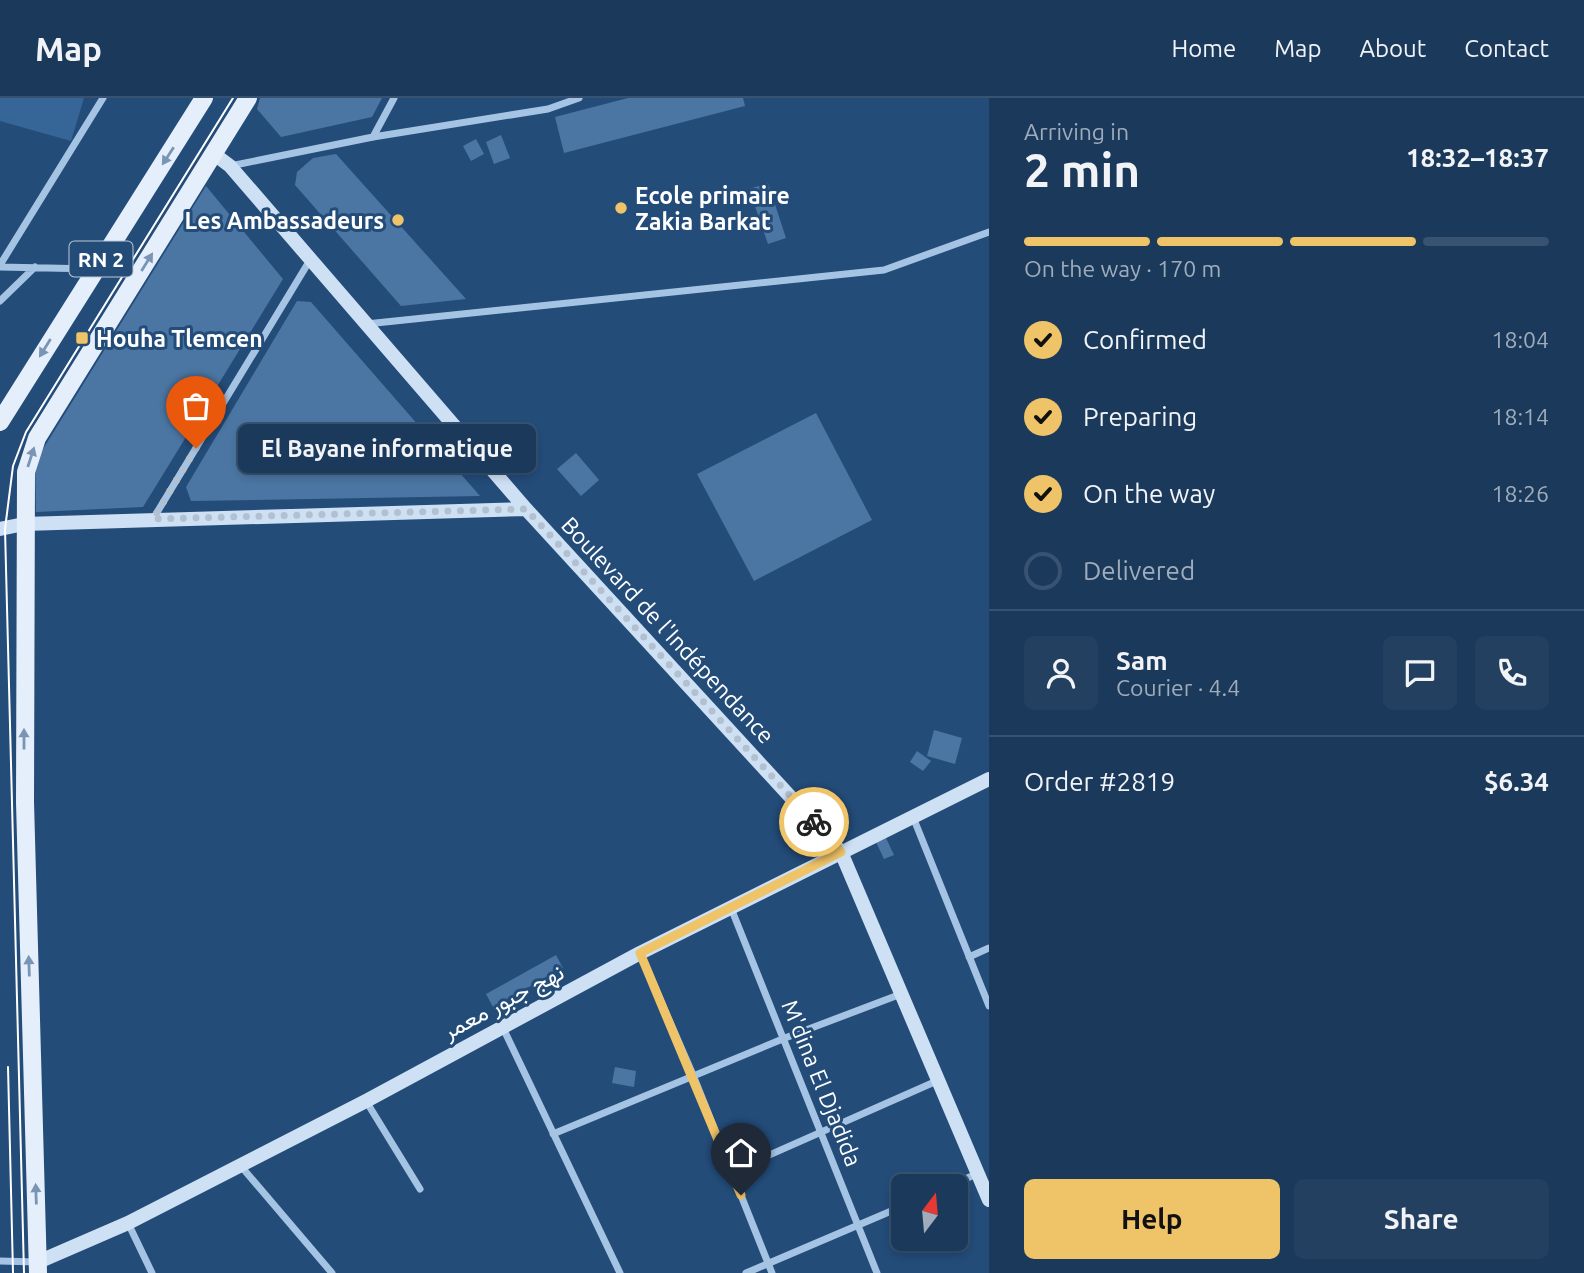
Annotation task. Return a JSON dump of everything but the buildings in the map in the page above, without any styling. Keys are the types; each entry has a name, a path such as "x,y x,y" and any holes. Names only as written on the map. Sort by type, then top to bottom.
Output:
{"main road":[{"name":"RN 2","path":"24,524 26,472 37,438 248,98"},
{"name":"RN 2","path":"0,422 199,101"},
{"path":"24,524 24,802 38,1267"}],"street":[{"path":"95,269 0,266 103,98"},
{"path":"373,137 394,98"},
{"path":"230,166 373,137 548,109 579,98"},
{"name":"Boulevard de l'Indépendance","path":"214,154 230,166 526,509 841,852 989,1200"},
{"path":"366,324 884,270 989,232"},
{"path":"153,519 310,259"},
{"path":"0,301 35,267"},
{"path":"0,529 24,524 153,519 526,509"},
{"name":"نهج جبور معمر","path":"38,1267 366,1101 640,953 989,779"},
{"path":"913,817 989,1006"},
{"name":"M'dina El Djadida","path":"730,908 785,1038 877,1273"},
{"path":"969,957 989,948"},
{"path":"640,953 693,1075 772,1273"},
{"path":"553,1134 693,1075 901,994"},
{"path":"503,1028 620,1273"},
{"path":"732,1172 939,1080"},
{"path":"366,1101 420,1189"},
{"path":"239,1165 332,1273"},
{"path":"968,1177 978,1173"},
{"path":"746,1273 891,1211"},
{"path":"128,1223 152,1273"},
{"path":"0,1261 38,1267"}],"shaded area":[{"path":"0,98 84,98 71,141 0,121"}],"tram line":[{"path":"24,1273 5,529 13,466 26,432 233,98"},
{"path":"8,1067 13,1273"}],"way so far":[{"path":"196,448 153,519 526,509 814,822"}],"place":[{"name":"Ecole primaire Zakia Barkat","path":"621,208"},
{"name":"Les Ambassadeurs","path":"398,220"},
{"name":"Houha Tlemcen","path":"82,338"},
{"name":"El Bayane informatique","path":"196,448"}],"route":[{"path":"741,1195 640,953 841,852 814,822"}]}
